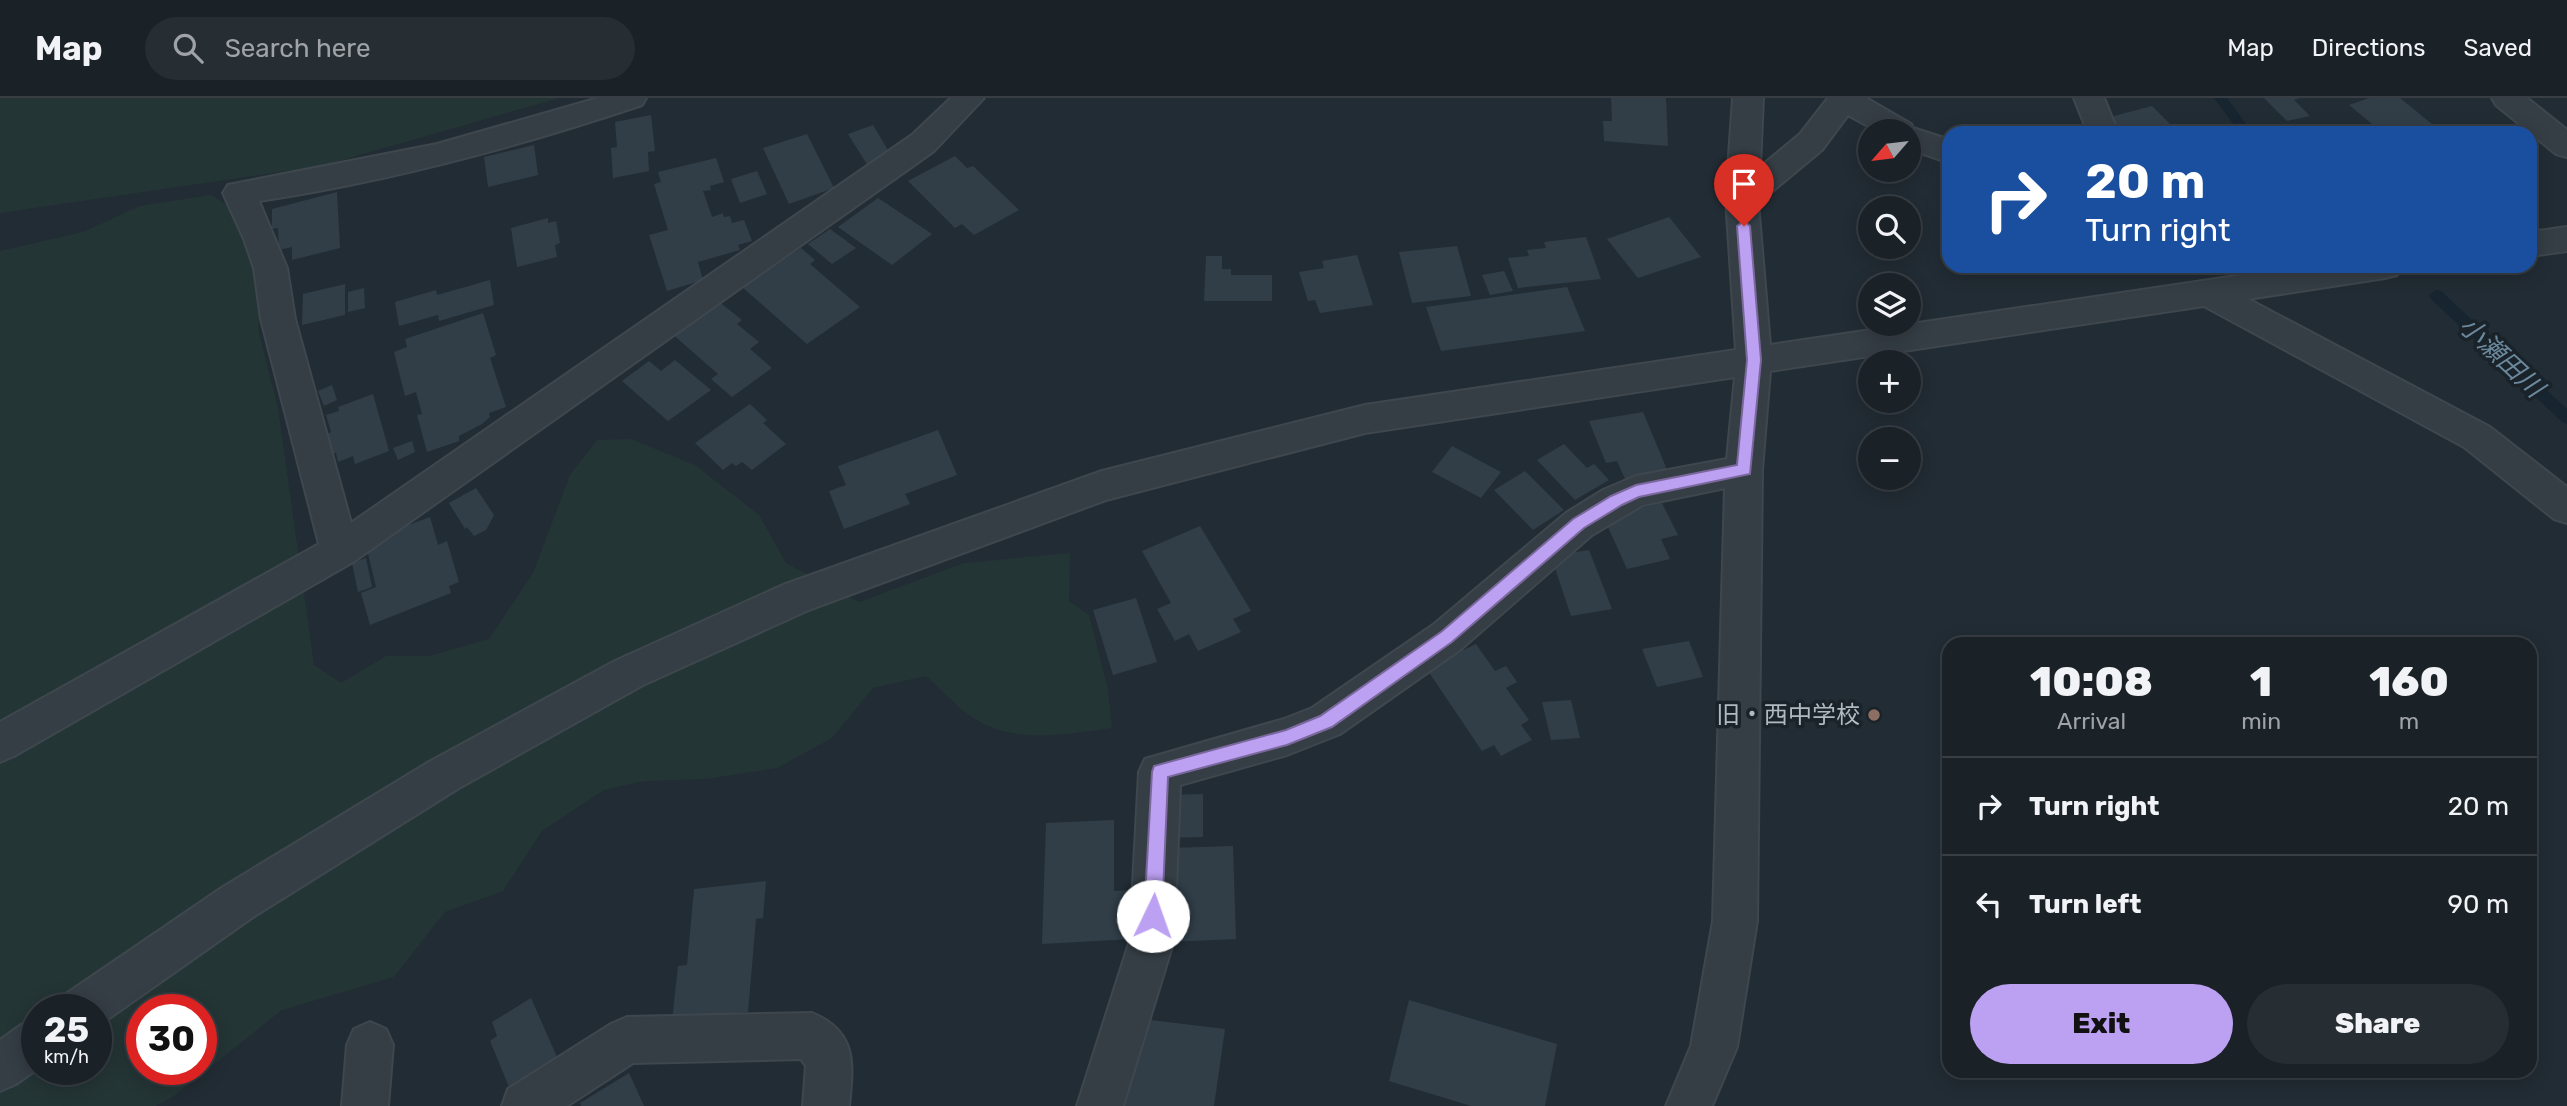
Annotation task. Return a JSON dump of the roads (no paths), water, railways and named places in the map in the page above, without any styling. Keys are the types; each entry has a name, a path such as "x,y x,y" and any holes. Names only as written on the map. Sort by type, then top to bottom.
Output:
{"street":[{"path":"340,551 278,319 276,284 266,246 239,192 325,181 488,144 631,98"},
{"path":"0,743 340,551 923,143 969,98"},
{"path":"1689,1106 1714,1047 1735,921 1744,470 1754,360 1742,199 1748,98"},
{"path":"2089,98 2100,126"},
{"path":"2507,98 2525,125"},
{"path":"1742,199 1811,142 1844,99 1879,119"},
{"path":"2537,131 2567,146"},
{"path":"1922,141 1942,149"},
{"path":"2537,243 2567,239"},
{"path":"105,994 238,902 444,775 629,673 797,597 1102,486 1365,419 2337,273"},
{"path":"2207,292 2477,437 2567,508"},
{"path":"1100,1106 1152,940 1160,772 1287,737 1326,721 1447,637 1579,524 1616,500 1636,491 1744,470"},
{"path":"525,1106 627,1040 812,1036 830,1060 826,1106"},
{"path":"365,1106 370,1045"},
{"path":"0,1068 21,1053"}],"waterway":[{"name":"小瀬田川","path":"2220,98 2242,126"},
{"name":"小瀬田川","path":"2436,295 2567,418"}],"place":[{"name":"旧・西中学校","path":"1874,715"}]}
